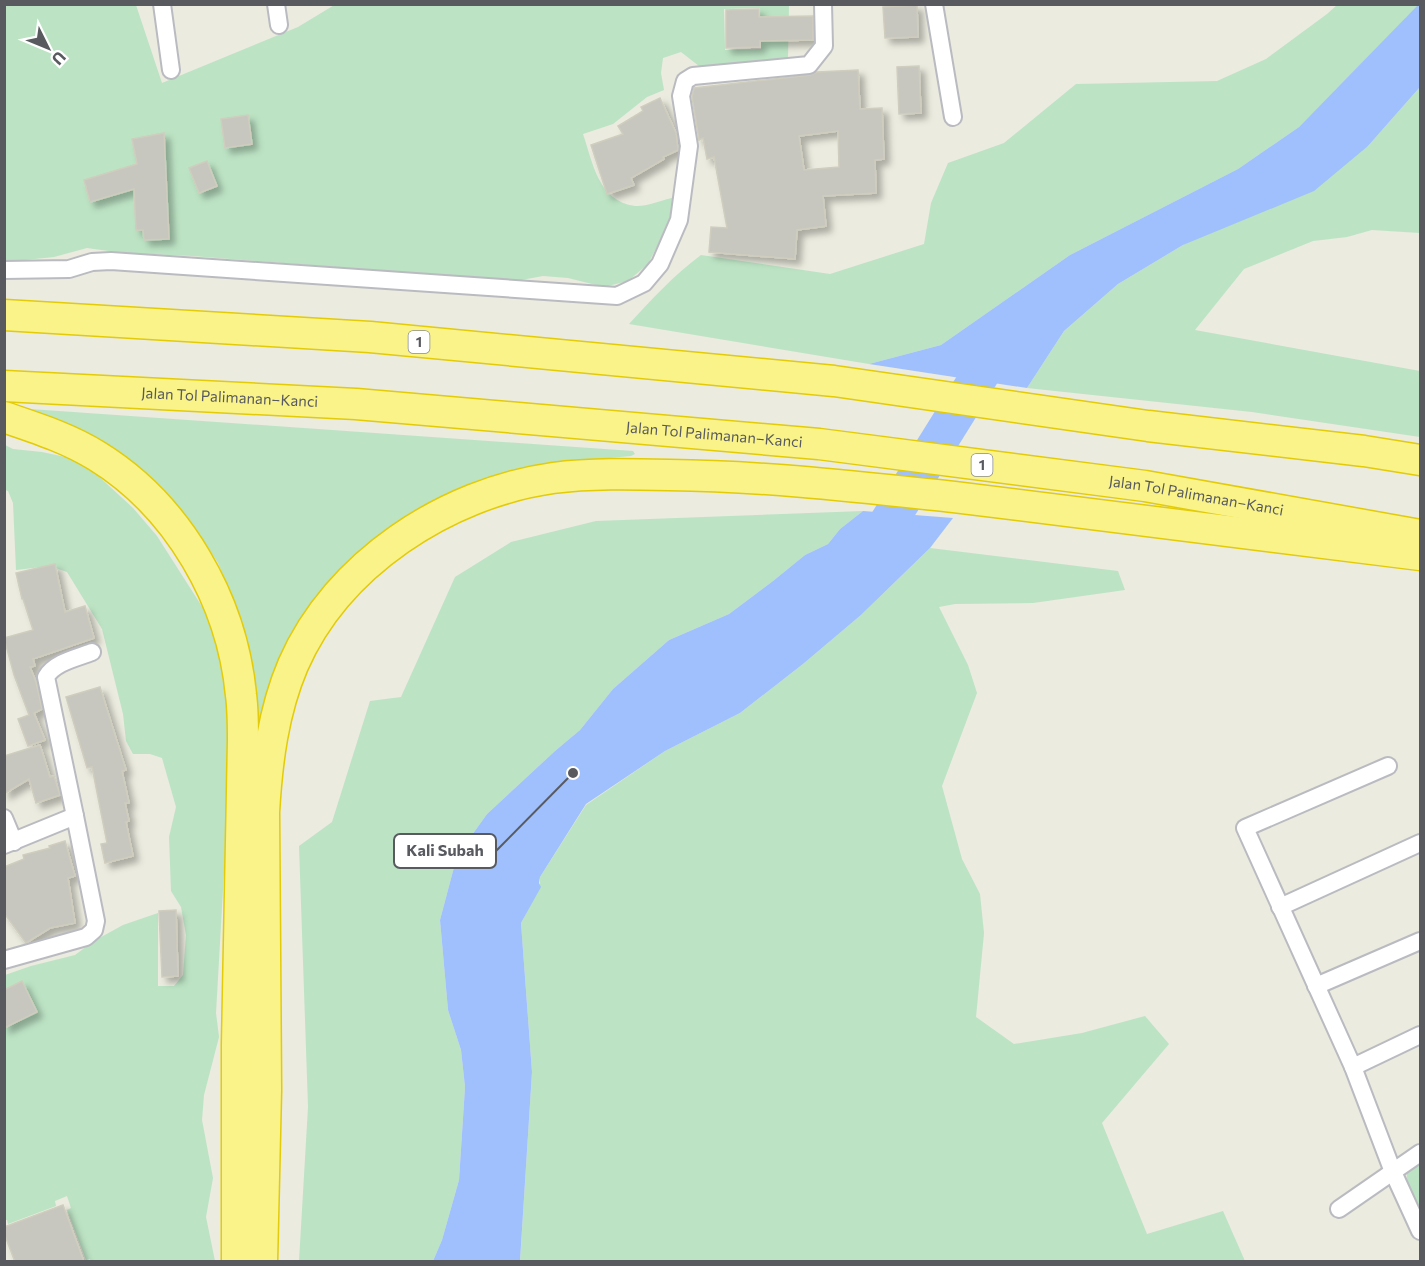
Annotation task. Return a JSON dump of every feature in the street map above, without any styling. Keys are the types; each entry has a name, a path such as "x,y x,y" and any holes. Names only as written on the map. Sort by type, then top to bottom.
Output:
{"highway":[{"name":"1","path":"4,315 370,337 834,381 1148,426 1364,451 1420,460"},
{"name":"Jalan Tol Palimanan–Kanci","path":"4,386 356,404 819,444 1145,486 1420,535"},
{"path":"4,417 54,434 97,456 126,477 160,508 184,540 209,582 233,649 241,694 243,740 237,1045 237,1262"},
{"path":"262,1262 266,1090 264,823 272,732 283,690 294,663 311,632 357,574 382,552 429,520 487,493 552,478 623,474 708,475 815,482 1135,518 1420,555"}],"street":[{"path":"162,4 171,70"},
{"path":"276,4 279,25"},
{"path":"4,270 69,269 92,262 111,261 617,296 644,283 660,264 680,220 688,146 681,96 684,81 693,76 809,65 824,46 824,4"},
{"path":"934,4 953,117"},
{"path":"4,960 78,940 90,935 96,925 46,677 50,670 57,666 92,652"},
{"path":"1388,766 1245,828 1353,1067 1393,1172 1420,1231"},
{"path":"4,818 9,843 75,816"},
{"path":"1280,907 1420,843"},
{"path":"1316,986 1420,941"},
{"path":"1353,1067 1420,1035"},
{"path":"1339,1209 1420,1153"}],"green space":[{"path":"336,4 789,5 788,57 784,60 713,67 699,66 681,52 663,58 661,73 664,90 647,97 613,124 583,134 599,179 613,197 635,206 676,197 669,223 648,264 628,281 604,287 568,278 543,276 516,281 192,256 123,253 87,248 54,257 5,262 4,5 136,5 162,83 298,27","holes":["760,8 761,49 725,50 724,9"]},
{"path":"1337,5 1419,5 1299,127 1238,169 1070,255 941,345 869,364 629,324 672,279 701,255 830,274 924,244 931,203 948,163 1004,143 1076,84 1217,81 1266,59"},
{"path":"1420,87 1420,233 1372,230 1347,237 1313,241 1244,269 1195,330 1420,371 1420,437 1252,412 1027,388 1064,331 1118,284 1183,245 1368,146"},
{"path":"30,409 633,451 635,454 555,463 361,558 259,750 255,689 249,651 237,608 218,563 189,519 149,478 26,411"},
{"path":"5,445 13,449 70,458 95,473 133,508 157,536 215,627 230,694 227,743 231,811 224,872 216,1013 219,1037 204,1095 202,1120 213,1178 206,1217 215,1261 92,1262 90,1259 86,1260 67,1210 71,1208 67,1196 55,1201 56,1206 8,1224 5,1220 5,975 75,955 94,941 123,925 158,913 158,986 174,986 183,975 186,935 181,907 171,891 169,837 176,807 162,758 150,754 133,754 126,741 123,714 102,629 67,572 50,566 16,570 13,503 8,491 5,490"},
{"path":"863,511 840,529 828,544 805,555 729,614 669,640 613,689 580,730 487,814 457,856 440,920 448,1010 461,1050 465,1087 459,1180 442,1240 433,1261 299,1261 308,1107 299,846 332,822 370,701 401,697 455,577 511,542 596,521"},
{"path":"930,548 1118,571 1125,590 1033,603 955,604 939,607 968,665 977,693 942,786 962,859 980,894 984,933 976,1017 1014,1044 1082,1033 1145,1016 1169,1044 1102,1123 1147,1234 1223,1211 1245,1261 520,1262 532,1072 521,923 540,887 540,877 586,805 665,751 740,713 861,615"},
{"path":"1420,1160 1420,1219 1406,1189 1407,1173"}],"water":[{"path":"1419,4 1420,87 1368,146 1314,191 1183,245 1118,284 1064,331 1027,388 869,364 941,345 1070,255 1238,169 1299,127"},
{"path":"863,511 953,518 930,548 861,615 803,664 740,713 665,751 586,804 540,877 541,887 521,923 532,1072 520,1261 433,1261 442,1240 459,1180 465,1087 461,1050 448,1010 440,920 457,856 487,814 580,730 613,689 669,640 729,614 805,555 828,544 840,529"}],"building":[{"path":"917,5 918,37 885,38 883,7"},
{"path":"759,9 759,17 813,16 813,40 760,41 760,47 726,48 726,10"},
{"path":"919,66 921,113 899,114 897,67"},
{"path":"858,70 860,109 882,108 884,159 875,160 876,193 823,196 826,226 797,230 795,259 709,252 711,227 727,228 714,157 707,159 703,138 699,140 692,97 694,88 810,75 817,72","holes":["838,131 839,167 804,170 799,136"]},
{"path":"660,98 676,133 678,150 631,178 634,185 607,194 591,145 623,134 618,126 643,111 641,107"},
{"path":"248,115 252,144 225,148 221,119"},
{"path":"164,133 169,239 144,240 143,230 136,230 134,189 90,202 84,180 137,164 132,139"},
{"path":"207,161 217,186 199,193 189,168"},
{"path":"55,564 65,612 85,606 94,638 33,659 35,666 30,667 42,709 34,713 45,740 28,746 18,719 29,715 14,675 4,638 33,630 16,573"},
{"path":"100,687 126,770 122,771 129,803 125,803 129,821 126,822 133,856 105,863 101,844 107,843 92,767 87,768 66,697"},
{"path":"40,745 50,777 54,776 60,795 36,803 29,779 4,794 4,756"},
{"path":"65,841 75,876 68,878 75,923 50,928 26,943 4,913 4,867 24,859 23,855 50,848 49,846"},
{"path":"176,910 178,976 162,977 159,911"},
{"path":"22,981 37,1012 4,1028 4,990"},
{"path":"63,1205 84,1262 15,1262 4,1227"}],"waterway":[{"path":"863,554 876,542 1003,338"}],"place":[{"name":"Kali Subah","path":"573,773"}]}
